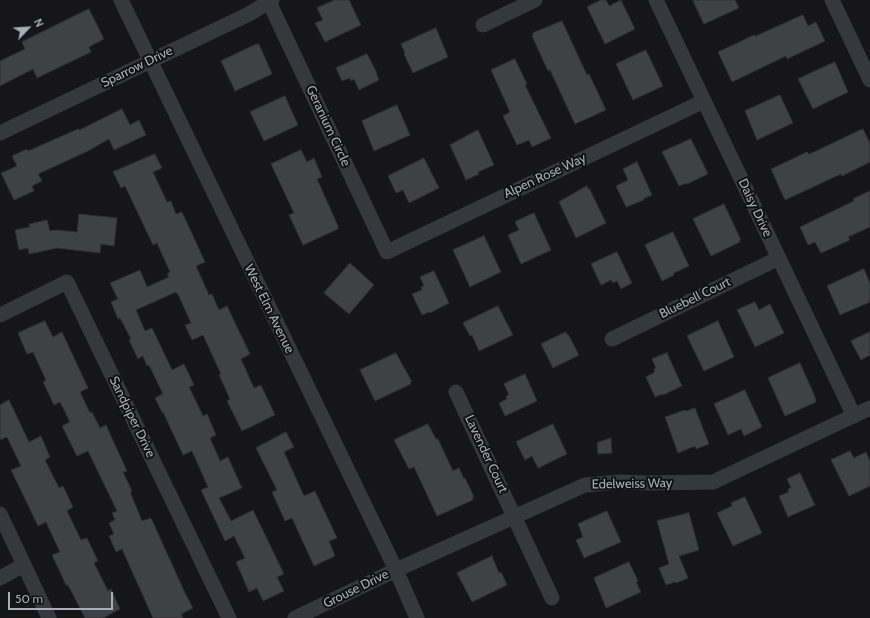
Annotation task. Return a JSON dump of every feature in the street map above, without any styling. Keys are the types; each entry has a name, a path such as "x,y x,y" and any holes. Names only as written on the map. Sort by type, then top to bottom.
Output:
{"street":[{"name":"West Elm Avenue","path":"121,0 396,570 417,618"},
{"path":"483,24 535,0"},
{"name":"Daisy Drive","path":"656,0 854,416"},
{"path":"832,0 870,80"},
{"name":"Sparrow Drive","path":"0,133 249,14 270,1"},
{"name":"Geranium Circle","path":"270,1 387,252"},
{"name":"Alpen Rose Way","path":"387,252 704,101"},
{"name":"Bluebell Court","path":"612,339 779,258"},
{"name":"Sandpiper Drive","path":"0,315 67,282 229,618"},
{"name":"Lavender Court","path":"456,392 516,516 552,598"},
{"name":"Edelweiss Way","path":"396,570 585,486 620,482 713,482 870,408"},
{"path":"0,514 49,618"},
{"path":"0,578 24,565"},
{"name":"Grouse Drive","path":"295,618 396,570"}],"building":[{"path":"335,0 349,0 361,25 325,42 315,23 323,20 317,8"},
{"path":"601,0 606,0 609,6 621,0 635,29 605,44 587,7"},
{"path":"693,0 735,0 739,8 704,24"},
{"path":"89,9 104,39 89,47 91,52 37,78 33,69 0,86 0,61 25,49 22,42"},
{"path":"803,15 808,26 816,22 825,41 787,59 786,56 732,82 718,52 754,35 755,36"},
{"path":"562,21 587,75 589,74 606,110 575,124 550,70 548,71 532,36 533,33"},
{"path":"436,28 448,57 413,73 401,44"},
{"path":"259,44 272,74 235,91 221,61"},
{"path":"646,50 663,86 633,100 616,64"},
{"path":"367,54 379,80 359,90 354,79 351,81 350,78 342,81 336,68"},
{"path":"515,59 527,84 525,85 551,138 532,147 529,140 517,145 503,116 510,112 491,70"},
{"path":"835,62 848,92 813,109 798,79"},
{"path":"780,95 793,123 757,140 745,111"},
{"path":"285,96 298,125 264,141 250,112"},
{"path":"397,105 410,135 374,151 362,121"},
{"path":"122,109 130,125 139,120 146,135 114,150 109,139 88,151 38,174 42,181 32,186 34,191 14,200 1,173 17,166 12,156 27,149 28,151 78,129 79,130"},
{"path":"863,129 870,143 870,162 842,176 841,174 785,200 771,169 807,152 809,154"},
{"path":"478,130 494,165 478,172 479,174 466,180 450,145"},
{"path":"691,139 708,174 687,184 679,186 662,152"},
{"path":"301,150 307,162 314,158 322,177 317,179 338,226 338,229 303,245 289,215 294,213 271,164"},
{"path":"155,154 162,168 153,172 167,202 171,201 176,214 182,212 205,262 196,266 209,295 212,294 219,310 227,306 250,354 241,359 254,388 261,385 275,415 242,431 227,401 230,399 219,375 221,374 203,335 192,340 185,325 191,323 176,292 136,310 145,331 152,328 172,370 184,364 194,385 189,387 203,416 207,414 216,435 210,438 220,461 228,457 242,488 219,498 231,521 253,510 284,574 277,577 284,591 263,601 257,588 249,592 236,562 245,558 234,536 225,541 201,490 208,487 192,451 183,455 155,398 163,394 143,356 138,359 129,340 131,339 120,318 118,319 111,302 118,299 110,283 140,270 147,287 169,277 167,274 170,272 157,243 153,245 125,186 121,188 113,172"},
{"path":"424,158 439,188 409,203 403,190 396,193 388,176"},
{"path":"637,162 652,195 626,207 616,186 628,180 623,169"},
{"path":"587,186 606,223 576,238 559,202"},
{"path":"870,191 870,227 848,237 850,240 821,253 815,242 808,245 800,227 854,201 853,199"},
{"path":"724,204 741,240 739,240 740,242 711,256 693,219"},
{"path":"534,213 551,250 521,264 508,235 519,230 515,222"},
{"path":"79,214 117,218 114,246 101,244 100,253 57,248 29,254 28,248 19,250 15,230 30,227 29,224 47,220 50,231 56,230 77,232"},
{"path":"673,232 689,266 662,281 645,245"},
{"path":"484,236 501,272 470,287 453,250"},
{"path":"617,252 632,283 621,289 617,281 613,283 611,280 601,285 591,264"},
{"path":"350,263 374,285 349,314 324,293"},
{"path":"864,269 870,283 870,302 840,315 827,286"},
{"path":"434,271 449,303 430,313 429,312 422,315 412,294 422,290 421,287 424,286 420,277"},
{"path":"755,302 759,310 770,304 784,333 755,347 737,310"},
{"path":"498,306 513,335 479,351 472,335 470,336 463,323"},
{"path":"45,321 53,337 62,332 88,388 80,392 90,413 92,412 100,428 106,425 127,471 123,472 132,491 130,492 142,521 151,518 193,608 181,614 183,618 153,618 122,549 116,552 109,536 114,534 109,523 115,520 112,513 117,511 88,451 77,456 62,426 70,422 60,402 54,405 43,382 46,380 33,352 27,354 18,333"},
{"path":"718,321 734,357 704,371 687,336"},
{"path":"566,332 579,355 553,368 541,344"},
{"path":"870,332 870,355 861,360 851,341"},
{"path":"396,353 412,382 410,382 411,384 375,401 360,370"},
{"path":"667,353 682,386 655,397 646,377 655,372 654,369 656,368 652,359"},
{"path":"800,363 816,402 785,416 768,378"},
{"path":"525,374 537,401 505,416 499,403 507,399 506,396 509,395 504,384"},
{"path":"745,390 762,427 744,436 741,429 728,435 714,404"},
{"path":"9,400 29,442 41,436 50,457 45,460 59,488 63,486 73,507 67,511 81,540 87,538 98,561 94,563 108,591 111,589 120,609 103,618 85,618 68,585 66,585 52,555 60,552 46,522 38,526 11,470 21,466 7,437 0,440 0,405"},
{"path":"695,408 709,444 696,449 695,446 678,453 665,417"},
{"path":"428,424 436,439 438,439 453,471 459,468 474,497 472,498 473,500 437,516 414,467 409,469 394,440"},
{"path":"553,424 567,454 538,468 532,456 525,460 516,442"},
{"path":"286,432 294,447 284,452 304,496 315,491 337,538 329,541 335,556 314,566 292,518 285,521 272,492 277,490 256,448"},
{"path":"611,438 612,453 598,454 597,443"},
{"path":"850,451 854,458 866,452 870,461 870,486 849,496 831,460"},
{"path":"800,473 815,505 788,517 779,496 789,492 788,489 791,488 787,479"},
{"path":"745,497 762,533 733,546 717,513 732,506 731,503"},
{"path":"607,511 621,542 584,558 576,540 583,537 578,524"},
{"path":"689,513 699,550 679,556 688,578 666,585 659,568 669,564 657,521"},
{"path":"492,556 499,573 501,572 507,585 472,602 457,573"},
{"path":"629,562 638,581 636,582 641,592 606,608 594,578"}]}
